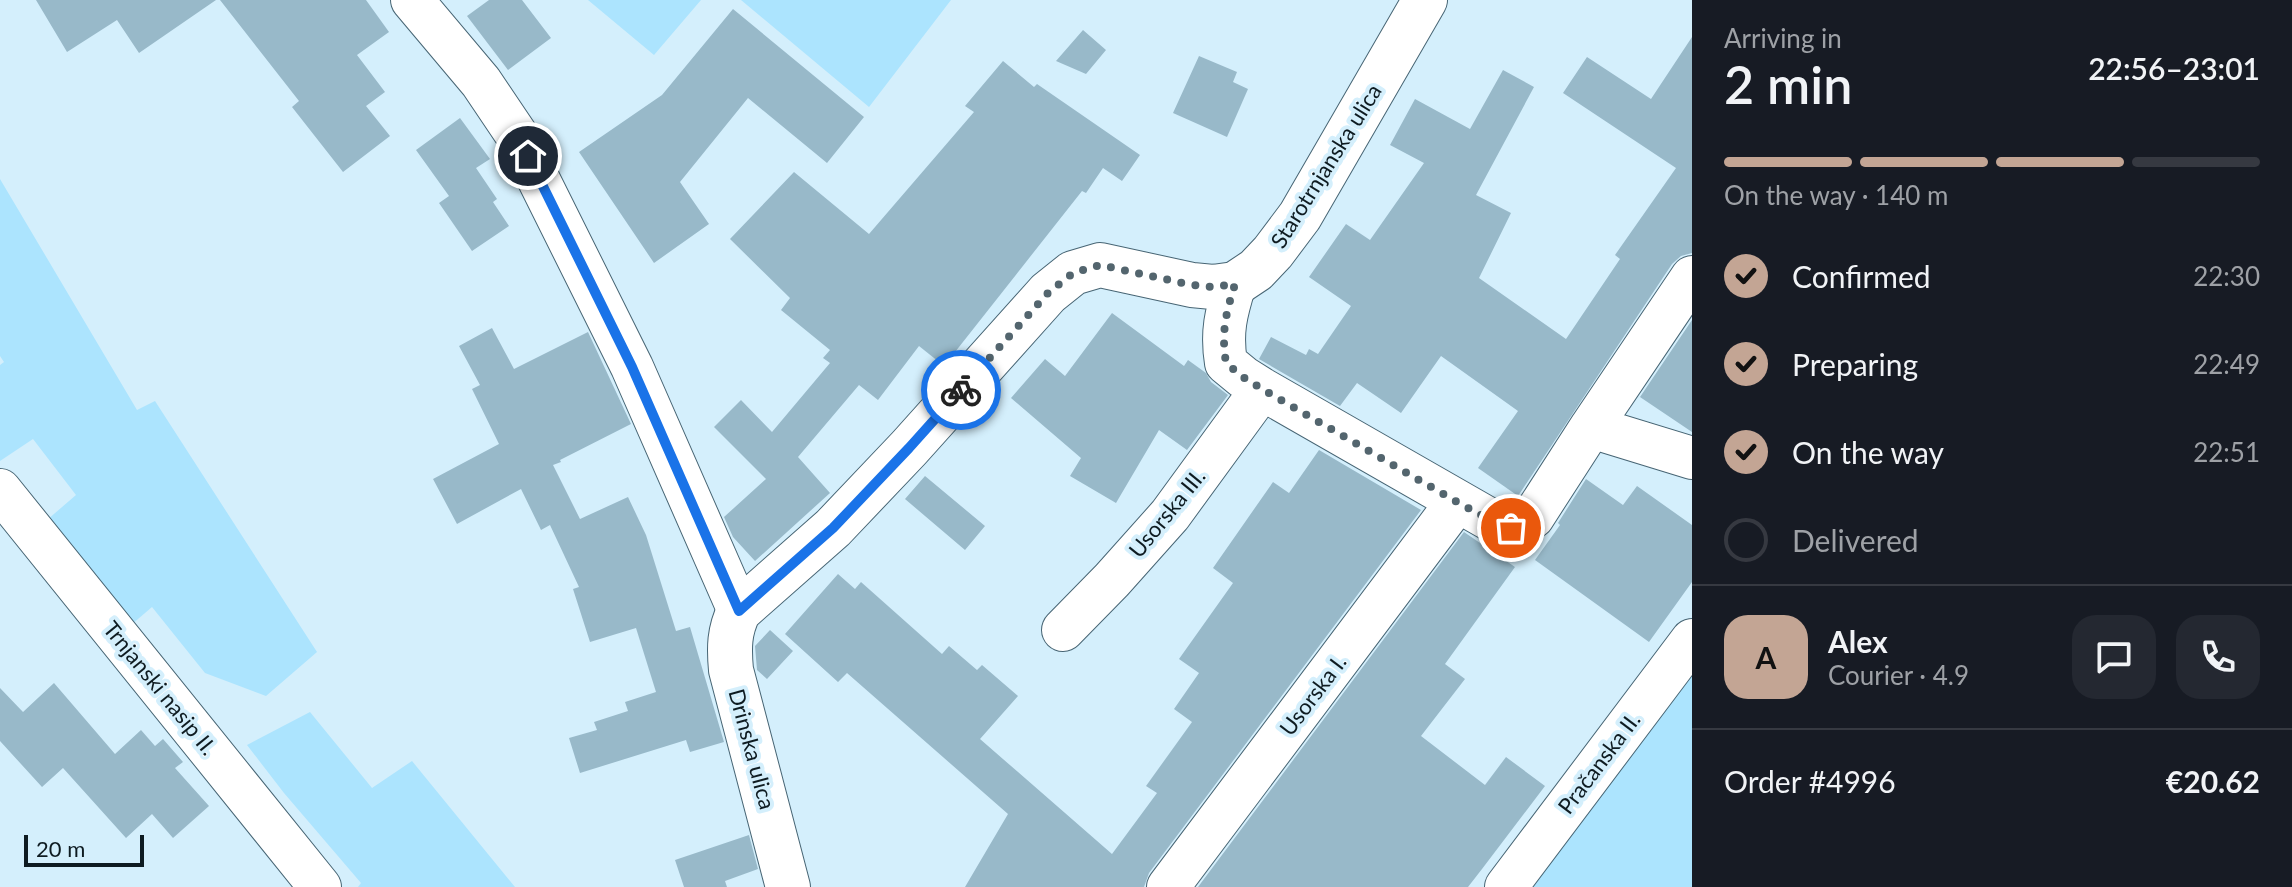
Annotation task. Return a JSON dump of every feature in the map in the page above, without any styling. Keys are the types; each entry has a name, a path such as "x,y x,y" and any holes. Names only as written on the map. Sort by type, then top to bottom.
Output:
{"street":[{"path":"412,0 481,82 516,134 632,367 739,611 833,528 1048,293 1073,273 1100,265 1192,285 1213,287 1235,284 1225,318 1223,343 1226,363 1262,389 1457,502 1511,528 1522,526 1533,517 1692,277"},
{"name":"Starotrnjanska ulica","path":"1235,284 1256,270 1300,216 1425,0"},
{"name":"Usorska III.","path":"1063,630 1170,515 1262,389"},
{"path":"1591,427 1692,458"},
{"name":"Trnjanski nasip II.","path":"0,490 320,887"},
{"name":"Usorska I.","path":"1168,887 1457,502"},
{"name":"Drinska ulica","path":"739,611 731,627 731,670 788,887"},
{"name":"Pračanska II.","path":"1506,887 1692,640"}],"shaded area":[{"path":"588,0 701,0 654,55"},
{"path":"741,0 951,0 869,107"},
{"path":"0,179 137,410 155,401 317,652 266,696 205,673 152,607 131,625 47,520 76,495 33,439 0,461 0,365 4,362 0,356"},
{"path":"1692,666 1692,887 1526,887"},
{"path":"310,712 372,788 412,761 515,887 358,887 361,883 247,745"}],"building":[{"path":"36,0 216,0 139,53 117,20 67,52"},
{"path":"220,0 366,0 389,32 357,55 385,92 366,106 390,136 343,172 292,107 299,101"},
{"path":"489,0 522,0 551,38 508,70 467,16"},
{"path":"733,9 864,117 827,163 748,98 680,182 709,224 654,263 579,152 662,95"},
{"path":"1083,30 1106,50 1086,74 1056,61"},
{"path":"1692,37 1692,253 1681,256 1672,264 1518,496 1478,468 1518,411 1441,356 1401,413 1357,383 1340,406 1259,359 1271,337 1306,355 1309,349 1318,354 1351,306 1309,277 1346,224 1370,240 1424,163 1390,145 1415,99 1470,129 1503,70 1534,87 1476,195 1511,213 1479,278 1566,339 1620,259 1615,255 1676,168 1563,93 1587,57 1651,99"},
{"path":"1199,56 1237,72 1233,82 1248,89 1227,137 1173,113"},
{"path":"1003,61 1034,87 1037,84 1140,155 1122,181 1103,168 944,366 919,346 878,400 859,385 798,457 830,493 755,561 733,537 724,517 766,479 714,427 741,400 772,432 830,363 823,358 830,350 781,310 790,298 730,239 794,172 869,234 974,112 965,106"},
{"path":"460,118 490,159 476,168 497,199 493,202 509,226 472,251 439,203 449,196 416,150"},
{"path":"1112,313 1184,366 1188,360 1228,395 1187,450 1159,430 1116,503 1070,476 1081,458 1011,398 1045,359 1065,376"},
{"path":"1692,320 1692,432 1640,397"},
{"path":"492,328 514,369 588,332 631,424 553,465 580,519 628,497 646,535 676,631 690,627 724,742 690,752 686,740 580,773 569,738 597,730 594,722 628,711 625,702 656,692 636,628 590,642 573,589 579,587 550,525 541,530 521,489 457,524 433,479 499,444 472,389 480,385 459,346"},
{"path":"1319,450 1421,510 1149,873 1144,887 965,887 1008,814 847,673 838,682 785,634 838,574 855,589 861,582 942,654 949,646 977,670 982,665 1018,696 980,739 1112,854 1157,793 1146,786 1192,722 1174,709 1199,673 1179,659 1233,583 1213,568 1273,482 1289,493"},
{"path":"925,476 985,526 965,550 905,499"},
{"path":"1586,479 1623,505 1637,486 1692,525 1692,582 1649,642 1535,560 1560,525 1558,523"},
{"path":"1464,532 1515,567 1445,664 1465,679 1421,736 1485,785 1506,757 1545,786 1468,887 1198,887"},
{"path":"770,630 793,651 767,679 757,670 755,646"},
{"path":"54,683 115,754 141,730 155,746 163,739 183,762 175,768 209,806 173,838 152,814 126,838 63,768 42,787 0,741 0,688 23,712"},
{"path":"749,835 758,869 725,881 727,887 684,887 675,860"}],"way so far":[{"path":"961,390 1048,293 1073,273 1100,265 1192,285 1213,287 1235,284 1225,318 1223,343 1226,363 1262,389 1433,488 1511,528"}],"route":[{"path":"528,156 632,367 739,611 833,528 961,390"}]}
